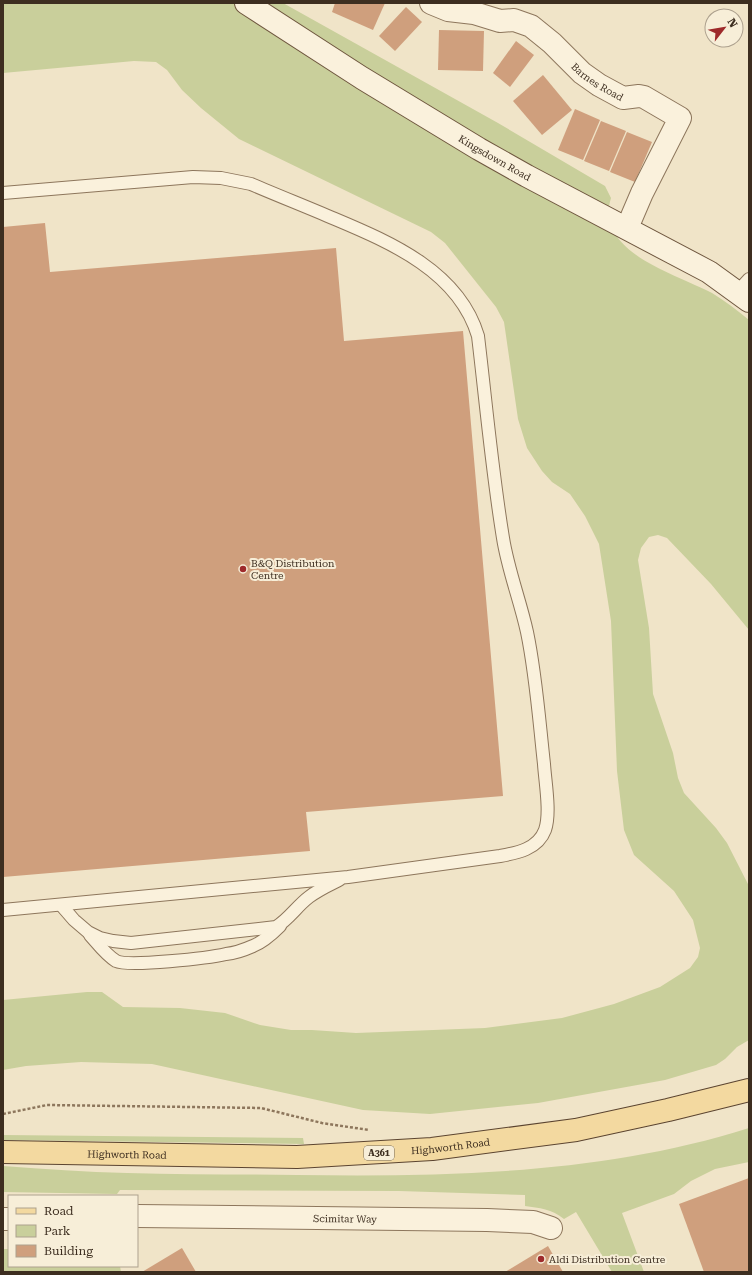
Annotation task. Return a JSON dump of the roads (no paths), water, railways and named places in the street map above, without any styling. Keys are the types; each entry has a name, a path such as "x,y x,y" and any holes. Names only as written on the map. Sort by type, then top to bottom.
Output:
{"main road":[{"name":"Highworth Road","path":"3,1152 297,1157 426,1150 576,1130 668,1110 749,1090"}],"street":[{"name":"Kingsdown Road","path":"246,3 355,74 473,146 527,176 745,290"},
{"name":"Barnes Road","path":"431,3 448,10 474,13 500,21 514,20 531,26 552,43 582,73 599,85 623,98 639,96 644,97 680,118 642,192 627,228"},
{"name":"Scimitar Way","path":"138,1216 488,1220 533,1222 551,1228"}],"lane":[{"path":"3,193 193,177 221,178 238,181 251,184 393,245 431,271 447,285 468,311 478,336 503,538 514,588 526,630 533,666 545,776 547,824 539,839 531,847 519,852 348,877 3,910"},
{"path":"61,905 74,920 88,932 107,954 117,961 128,964 148,963 226,955 240,951 266,939 308,897 326,886 348,877"},
{"path":"88,932 100,938 131,942 261,929 276,927 284,922"}],"place":[{"name":"B&Q Distribution Centre","path":"243,569"},
{"name":"Aldi Distribution Centre","path":"541,1259"}]}
